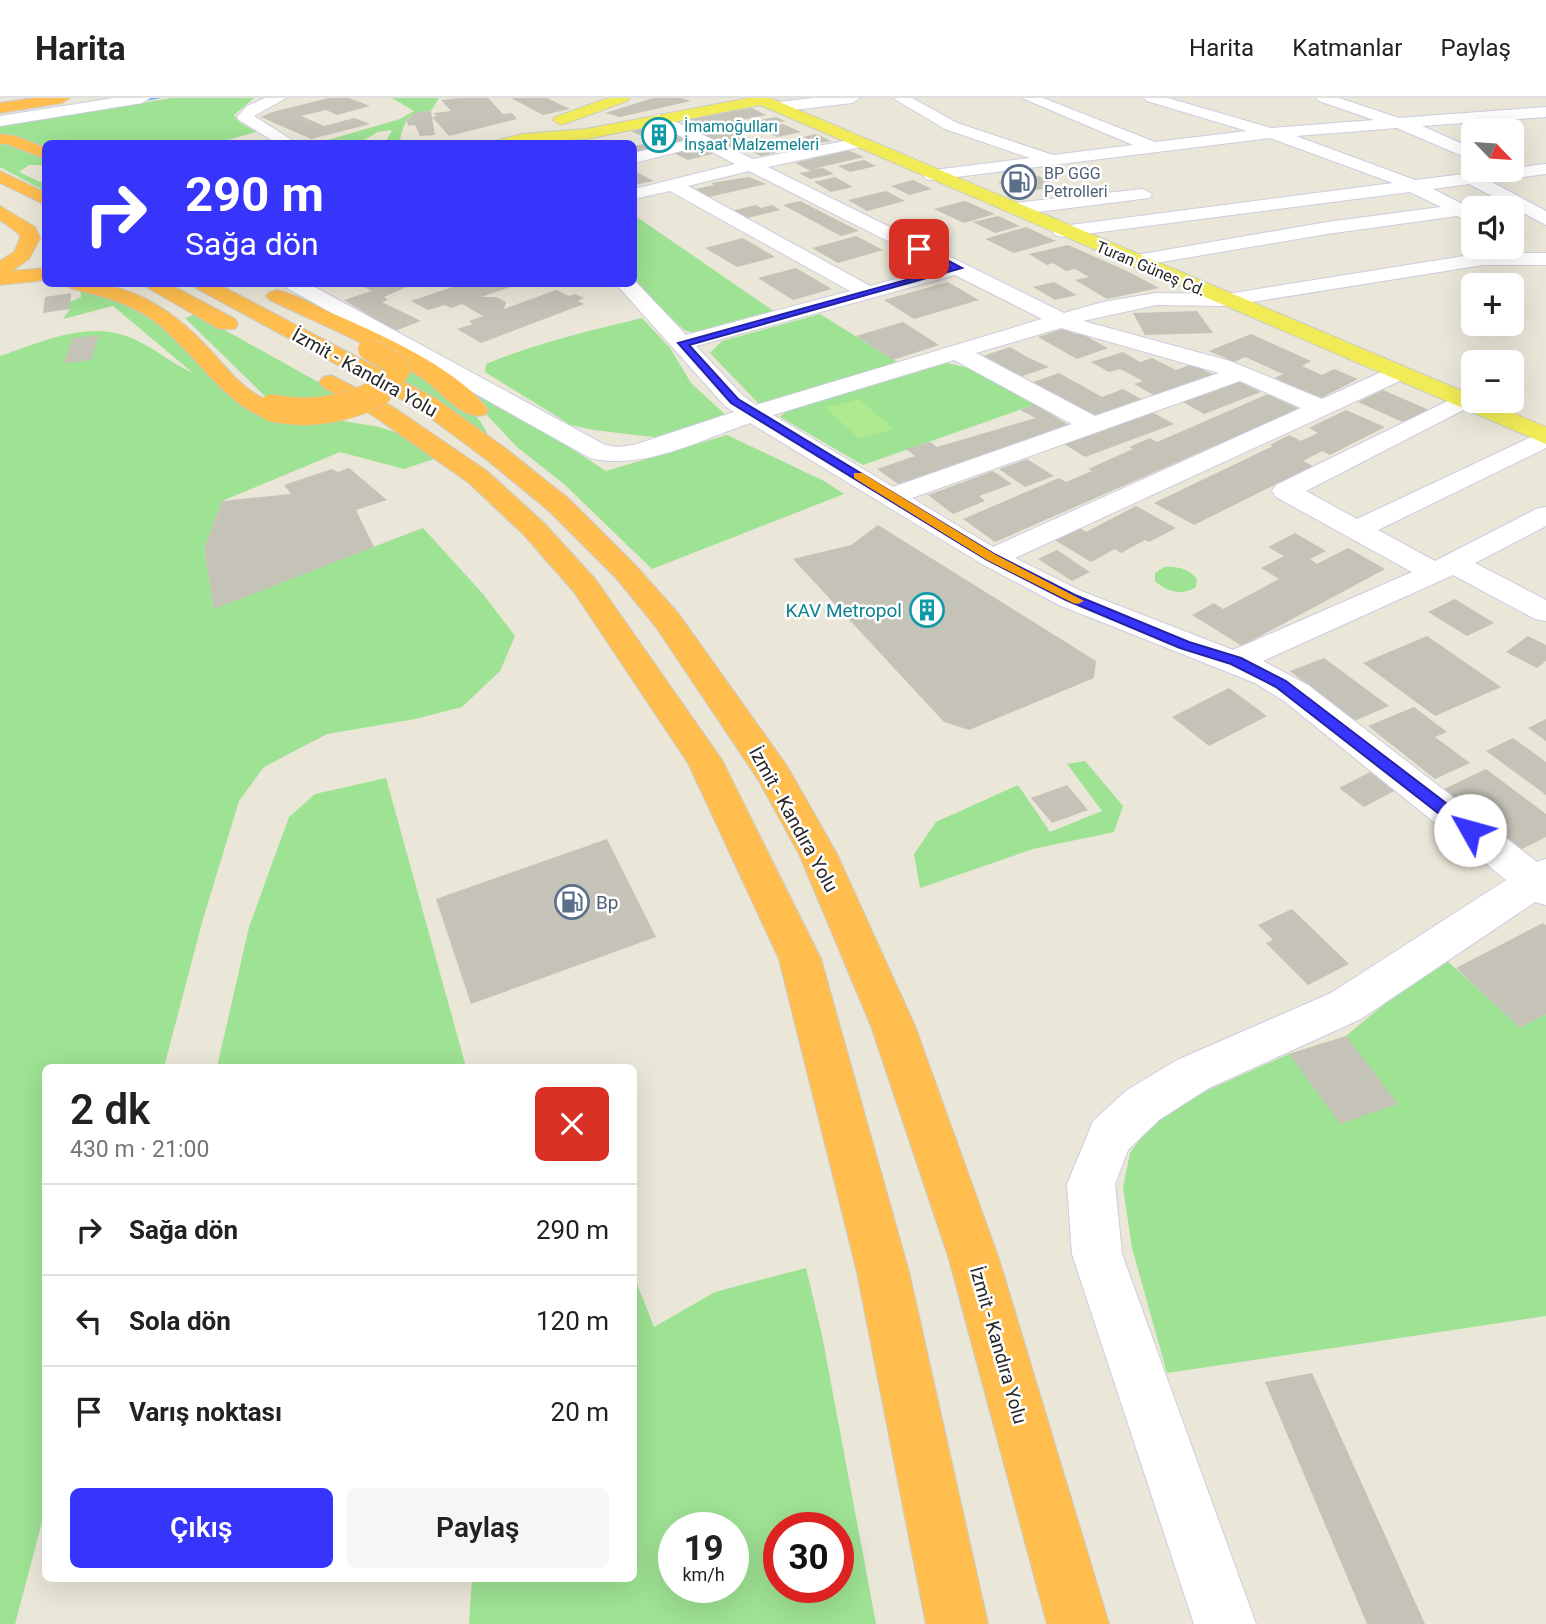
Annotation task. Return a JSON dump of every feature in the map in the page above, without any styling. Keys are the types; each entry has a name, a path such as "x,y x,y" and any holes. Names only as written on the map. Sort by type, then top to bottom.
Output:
{"highway":[{"path":"0,101 23,98"},
{"path":"0,108 62,98"},
{"path":"5,139 42,153"},
{"path":"0,176 42,198"},
{"path":"0,271 22,256 30,238 40,231 3,203"},
{"path":"0,265 8,258 10,251 6,244"},
{"path":"0,280 42,275"},
{"path":"0,280 42,280"},
{"path":"90,287 117,293 155,312 210,361 240,395 264,411 285,416 338,416 381,425 421,438"},
{"path":"131,287 188,325 252,394 272,408 305,413 337,408 396,380 399,370 394,363 240,287"},
{"path":"171,287 193,291"},
{"path":"259,287 417,364 461,396 491,425 526,479"},
{"name":"İzmit - Kandıra Yolu","path":"193,291 384,412 478,477 534,528 585,586 704,760 800,958 883,1272 957,1624"},
{"name":"İzmit - Kandıra Yolu","path":"193,291 426,403 559,505 627,573 667,620 774,775 818,854 893,1027 970,1246 1078,1624"},
{"path":"1019,1413 1091,1624"}],"main road":[{"path":"503,140 613,99"},
{"path":"514,140 586,134 765,102"},
{"name":"Turan Güneş Cd.","path":"765,102 1461,401"},
{"name":"Turan Güneş Cd.","path":"1490,413 1546,437"}],"street":[{"path":"0,119 119,98"},
{"path":"0,119 142,98"},
{"path":"278,98 252,108 245,117 283,140"},
{"path":"765,102 852,98"},
{"path":"901,98 951,126 1053,160"},
{"path":"1030,98 1153,147"},
{"path":"1152,98 1271,133 1369,166 1416,186 1461,211"},
{"path":"1324,98 1395,122 1461,150"},
{"path":"1494,101 1541,115"},
{"path":"932,175 1271,133 1395,122 1541,115"},
{"path":"659,119 1061,320 1102,335 1207,361 1322,408"},
{"path":"637,157 703,141"},
{"path":"637,193 859,142"},
{"path":"1329,171 1369,166"},
{"path":"1524,172 1542,172"},
{"path":"1062,231 1461,179"},
{"path":"1478,182 1546,219"},
{"path":"671,184 869,293"},
{"path":"1013,209 1167,191"},
{"path":"1132,261 1327,228 1461,215"},
{"path":"1524,248 1546,259"},
{"path":"299,287 600,452 618,455 638,452 1103,308 1156,299 1227,300 1483,259 1546,259"},
{"path":"682,343 958,268"},
{"path":"629,287 734,401 992,558 1070,598 1184,645 1236,661 1267,675 1296,693 1542,882 1346,1006 1193,1074 1143,1105 1110,1136 1091,1184 1097,1254 1225,1624"},
{"path":"956,352 1095,426"},
{"path":"893,496 1240,373"},
{"path":"992,558 1396,374"},
{"path":"1461,402 1286,491 1356,530 1546,612"},
{"path":"1356,530 1546,437"},
{"path":"1236,661 1444,568 1546,515"}],"green space":[{"path":"172,98 254,98 234,115 239,122 256,132 228,140 42,140 42,165 29,165 19,172 42,183 42,189 0,167 0,126"},
{"path":"392,98 439,98 431,111 416,113 407,119 400,140 387,140 392,130 378,132 364,140 328,140 400,119 414,111"},
{"path":"637,217 778,314 697,334 684,330 637,284"},
{"path":"73,287 87,287 121,297 164,327 248,405 379,427 420,440 440,457 404,469 340,452 222,501 204,549 214,608 423,528 483,594 515,636 500,671 462,707 415,719 327,734 264,767 239,801 203,919 165,1064 42,1064 42,1522 15,1624 0,1624 0,356 78,332 110,332 135,339 193,373 113,306 63,319 70,309 70,302 81,297 80,288"},
{"path":"196,314 352,401 270,401 185,318"},
{"path":"820,314 897,362 776,402 758,403 710,353 722,341"},
{"path":"642,318 670,348 691,383 728,417 661,438 594,430 571,425 485,372 486,364 524,350"},
{"path":"423,361 546,432 606,471 727,435 824,481 844,494 652,569 564,484 517,447 485,413"},
{"path":"947,363 968,368 1039,403 863,465 780,417 787,410"},
{"path":"405,364 465,405 476,415 489,439 401,382"},
{"path":"859,399 894,429 859,438 825,408"},
{"path":"1164,567 1178,568 1190,573 1197,579 1196,587 1180,592 1164,588 1155,581 1155,573"},
{"path":"1085,761 1123,806 1114,832 1033,849 920,888 914,854 936,822 1018,785 1050,832 1102,811 1067,764"},
{"path":"386,778 465,1064 218,1064 249,927 289,817 315,794"},
{"path":"1442,956 1520,1027 1546,1014 1546,1316 1167,1373 1132,1248 1123,1187 1130,1153 1149,1126 1199,1094 1289,1054 1346,1036"},
{"path":"806,1268 822,1335 876,1624 469,1624 472,1582 637,1582 637,1284 654,1327 715,1292"}],"building":[{"path":"329,98 349,98 370,106 337,115 326,110 301,116 324,126 354,118 370,124 311,139 261,117 272,112"},
{"path":"488,98 503,114 512,113 517,119 449,136 432,117 437,116 434,113 451,111 441,100"},
{"path":"511,98 547,98 570,109 543,115"},
{"path":"653,98 681,98 691,101 620,117 605,113"},
{"path":"752,108 766,115 697,129 680,120"},
{"path":"431,111 435,135 420,136 415,125 408,126 407,121 404,122 417,112"},
{"path":"776,117 785,121 737,131 729,126"},
{"name":"İmamoğulları İnşaat Malzemeleri","path":"656,124 689,141 637,151 637,145 653,142 629,130"},
{"path":"783,124 801,132 777,137 760,129"},
{"path":"726,130 750,141 727,147 702,136"},
{"path":"816,134 831,141 818,143 803,137"},
{"path":"777,142 791,149 761,156 740,147"},
{"path":"699,145 716,153 688,160 672,152"},
{"path":"848,150 864,157 813,169 823,168 834,174 810,179 799,173 811,171 795,163"},
{"path":"864,160 876,166 850,172 838,166"},
{"path":"637,172 654,181 637,184"},
{"path":"1039,176 1057,187 1015,193 998,182"},
{"path":"749,177 766,184 705,198 695,192 699,191 696,189 714,185 711,183"},
{"path":"835,177 853,187 831,192 814,182"},
{"path":"913,180 932,189 909,195 891,186"},
{"path":"886,191 905,201 867,211 848,200"},
{"path":"800,201 859,231 841,236 783,205"},
{"path":"965,201 995,214 964,223 934,209"},
{"path":"756,205 761,208 772,205 780,210 743,219 731,211"},
{"path":"998,216 1020,226 995,233 973,222"},
{"path":"1026,227 1056,241 1014,253 985,239"},
{"path":"856,236 883,250 838,263 812,248"},
{"path":"743,238 775,257 737,267 705,248"},
{"path":"1068,245 1159,288 1107,299 1075,280 1089,277 1075,269 1066,271 1053,263 1047,265 1029,254"},
{"path":"796,268 832,289 793,300 758,278"},
{"path":"948,282 979,300 914,319 884,300"},
{"path":"1054,282 1077,295 1055,300 1033,287"},
{"path":"364,287 406,287 384,297 388,300 382,302 421,321 395,331 344,300 372,291"},
{"path":"452,287 510,287 481,297 496,297 506,302 504,309 556,290 569,296 575,294 584,298 578,301 584,304 481,343 457,329 473,324 469,321 483,316 462,304 428,310 411,301"},
{"path":"71,293 70,309 43,313 45,297"},
{"path":"1197,311 1213,333 1145,335 1133,313"},
{"path":"903,322 939,345 893,360 856,336"},
{"path":"1065,328 1108,348 1077,359 1038,337"},
{"path":"1251,334 1311,361 1302,366 1322,375 1334,369 1358,379 1317,400 1275,378 1283,374 1245,357 1234,362 1209,351"},
{"path":"99,335 91,360 64,363 73,338"},
{"path":"1010,347 1049,367 1017,378 980,357"},
{"path":"1123,352 1140,362 1152,358 1176,370 1192,364 1216,376 1157,397 1134,384 1143,381 1120,369 1109,372 1091,362"},
{"path":"1059,373 1102,397 1123,389 1145,401 1092,421 1028,384"},
{"path":"1236,380 1261,392 1204,414 1181,401"},
{"path":"1383,390 1429,410 1405,423 1358,402"},
{"path":"1268,394 1299,409 995,542 963,519 1059,478 1066,482 1133,449 1129,447 1150,438 1157,442"},
{"path":"1035,404 1070,426 898,484 877,469 915,456 906,449 930,442 937,447 1036,418 1020,410"},
{"path":"1346,410 1385,427 1330,455 1322,451 1303,461 1313,466 1194,525 1154,503 1273,446 1270,445 1289,435 1301,441 1318,433 1309,428"},
{"path":"1152,412 1174,424 1085,457 1064,444"},
{"path":"1027,459 1054,476 1025,487 999,469"},
{"path":"349,468 387,500 356,510 374,547 214,609 204,549 222,501 291,494 284,485 332,469 338,472"},
{"path":"993,471 1012,484 979,496 985,501 953,514 928,495"},
{"path":"1136,506 1176,528 1121,553 1115,549 1091,562 1053,539 1078,527 1086,532"},
{"name":"KAV Metropol","path":"878,525 1096,661 1094,678 969,730 944,722 793,559 851,545"},
{"path":"1295,533 1326,551 1310,559 1317,564 1348,548 1385,569 1242,646 1192,615 1214,603 1223,609 1279,579 1261,568 1284,556 1268,547"},
{"path":"1057,550 1090,572 1072,581 1038,559"},
{"path":"1455,599 1494,623 1467,636 1428,612"},
{"path":"1427,636 1501,687 1435,716 1363,663"},
{"path":"1528,636 1546,645 1546,661 1537,668 1506,652"},
{"path":"1324,658 1389,706 1354,721 1290,671"},
{"path":"1229,688 1267,716 1209,746 1172,717"},
{"path":"1414,707 1447,732 1435,737 1470,763 1435,779 1368,726"},
{"path":"1546,719 1546,741 1528,728"},
{"path":"1513,738 1546,762 1546,795 1486,751"},
{"path":"1486,769 1546,814 1546,837 1520,850 1442,790"},
{"path":"1370,772 1394,791 1364,807 1339,788"},
{"path":"1067,785 1088,810 1052,823 1031,798"},
{"path":"607,839 656,937 471,1004 436,899"},
{"path":"1292,909 1349,964 1308,985 1266,943 1273,940 1258,925"},
{"path":"1543,923 1546,925 1546,1014 1520,1028 1456,968"},
{"path":"1346,1036 1398,1104 1340,1124 1289,1054"},
{"path":"1312,1373 1425,1624 1367,1624 1265,1382"}],"waterway":[{"path":"135,102 159,98"}],"slow traffic":[{"path":"858,476 992,558 1078,601"}],"place":[{"name":"İmamoğulları İnşaat Malzemeleri","path":"659,135"},
{"name":"BP GGG Petrolleri","path":"1019,182"},
{"name":"KAV Metropol","path":"927,610"},
{"name":"Bp","path":"572,902"}],"route":[{"path":"919,249 958,268 682,343 734,401 992,558 1070,598 1184,645 1236,661 1267,675 1296,693 1470,830"}]}
